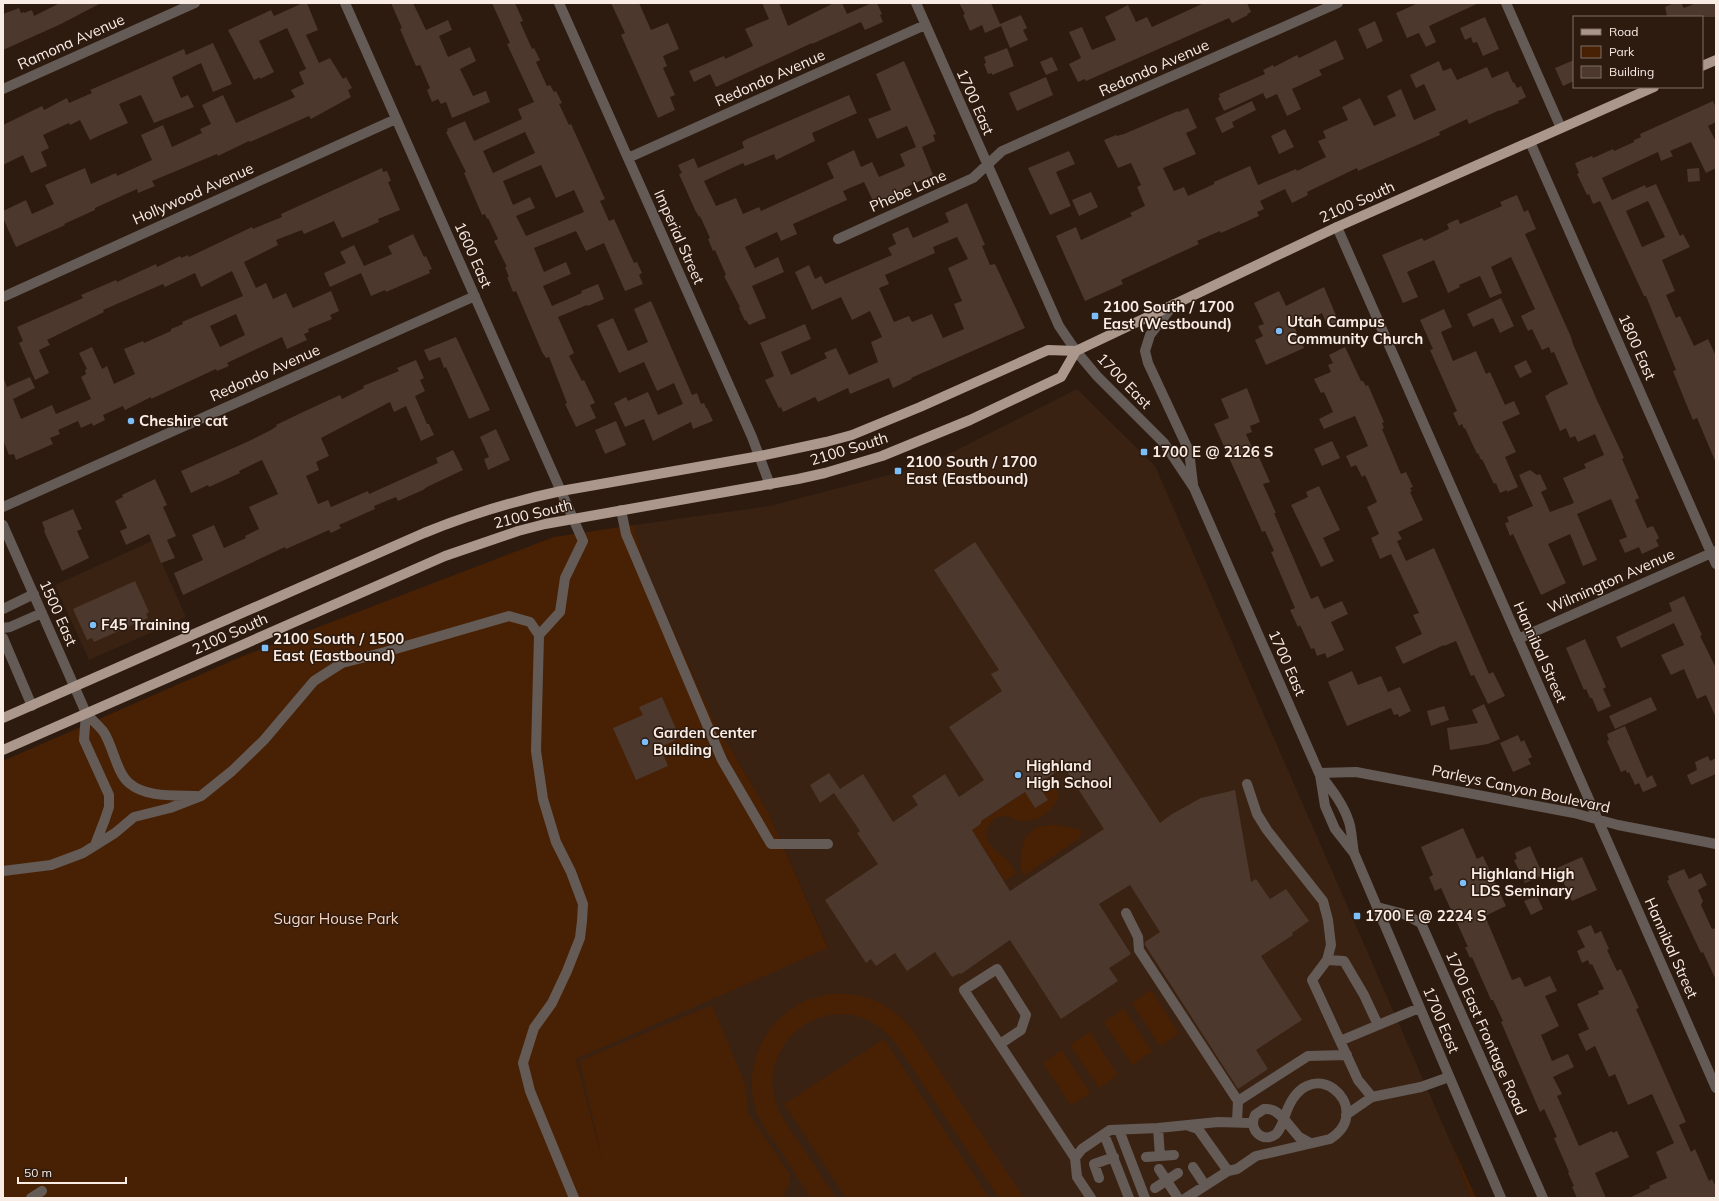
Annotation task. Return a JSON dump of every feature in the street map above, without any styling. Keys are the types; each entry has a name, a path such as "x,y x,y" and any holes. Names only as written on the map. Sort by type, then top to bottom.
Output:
{"main road":[{"path":"1703,66 1716,60"},
{"name":"2100 South","path":"3,718 450,522 503,505 561,491 760,456 826,442 880,424 1048,350 1076,351 1337,228 1652,88"},
{"name":"2100 South","path":"3,750 445,556 518,531 621,510 770,485 825,473 882,456 970,420 1061,377 1076,351"}],"street":[{"name":"Ramona Avenue","path":"3,89 195,3"},
{"name":"1600 East","path":"344,3 583,541 564,578 560,612 539,635"},
{"name":"Imperial Street","path":"559,3 760,456 770,485"},
{"name":"1700 East","path":"916,3 986,165 1059,326 1076,351 1097,376 1161,440 1194,488 1319,773 1340,801 1350,823 1354,853"},
{"name":"Redondo Avenue","path":"986,165 1002,151 1338,3"},
{"path":"1506,3 1561,128"},
{"name":"Redondo Avenue","path":"628,158 925,26"},
{"name":"Hollywood Avenue","path":"3,297 396,119"},
{"name":"1800 East","path":"1530,142 1714,552 1716,564"},
{"name":"Phebe Lane","path":"838,239 973,178 986,165"},
{"name":"Hannibal Street","path":"1337,228 1716,1088"},
{"name":"Redondo Avenue","path":"3,507 474,296"},
{"path":"1174,304 1150,335 1145,351 1148,363 1189,451 1194,488"},
{"path":"621,510 626,534 722,760 771,844 828,844"},
{"name":"1500 East","path":"3,525 86,713 103,732 119,767 129,783 146,792 169,795 201,796"},
{"name":"Wilmington Avenue","path":"1518,639 1714,552"},
{"path":"3,609 34,594"},
{"path":"3,628 10,627 42,613"},
{"path":"3,871 51,866 83,853 115,833 134,817 170,808 201,796 232,771 264,740 314,681 342,663 509,616 530,622 539,635 536,751 543,799 556,842 571,872 583,904 580,938 552,1003 534,1028 523,1063 530,1091 574,1198"},
{"path":"3,638 32,706"},
{"name":"1500 East","path":"86,713 84,740 109,795 109,806 95,845"},
{"name":"Parleys Canyon Boulevard","path":"1319,773 1356,772 1574,813 1618,825 1716,844"},
{"name":"1700 East","path":"1319,773 1325,806 1335,829 1354,853 1501,1198"},
{"path":"1247,784 1257,814 1267,830 1323,901 1328,920 1331,945 1327,960 1312,980 1358,1080 1372,1097"},
{"name":"1700 East Frontage Road","path":"1377,907 1404,914 1421,923 1543,1198"},
{"path":"1126,913 1138,937 1139,950 1238,1101 1237,1122"},
{"path":"1327,960 1344,961 1364,995 1378,1025"},
{"path":"1000,1044 1021,1030 1026,1015 997,969 964,990 1075,1158 1077,1177 1091,1198"},
{"path":"1340,1041 1419,1008"},
{"path":"1238,1101 1308,1056 1347,1055"},
{"path":"1346,1115 1372,1097 1421,1087 1449,1077"},
{"path":"1186,1198 1228,1170 1237,1169 1256,1156 1330,1139 1337,1134 1344,1124 1346,1115 1344,1102 1341,1095 1330,1086 1317,1084 1310,1085 1298,1092 1293,1098 1284,1119 1277,1133 1265,1137 1258,1134 1253,1128 1252,1123 1255,1115 1259,1111 1268,1109 1278,1113 1284,1119 1299,1137 1310,1143"},
{"path":"1075,1158 1082,1149 1110,1130 1237,1122 1252,1123"},
{"path":"1187,1125 1198,1129 1228,1170"},
{"path":"1158,1128 1160,1156"},
{"path":"1119,1130 1145,1198"},
{"path":"1104,1134 1129,1198"},
{"path":"1146,1157 1174,1155"},
{"path":"1099,1178 1094,1164 1114,1157"},
{"path":"1193,1166 1206,1185"},
{"path":"1158,1169 1178,1198"},
{"path":"1155,1188 1178,1173"},
{"path":"31,1198 42,1190"}],"shaded area":[{"name":"Highland High School","path":"1077,389 1155,466 1450,1141 1471,1198 613,1198 576,1059 741,984 828,947 768,812 712,717 645,568 634,525 770,506 927,465"},
{"path":"152,541 186,617 89,660 55,585"}],"green space":[{"name":"Sugar House Park","path":"634,525 645,568 712,717 768,812 828,948 576,1059 603,1162 580,1061 712,1005 745,1084 748,1113 790,1175 789,1184 784,1194 787,1198 3,1198 3,761 243,656 554,537"},
{"path":"1051,775 1059,796 1048,812 1037,819 1024,821 1005,816 998,817 988,826 986,834 989,843 1008,861 1016,873 1005,881 972,830 981,823 981,821"},
{"path":"1058,825 1081,830 1080,838 1023,876 1021,870 1021,856 1027,837 1038,827"},
{"path":"1151,990 1179,1033 1160,1046 1132,1003"},
{"path":"830,994 854,995 876,1001 894,1012 912,1029 1024,1198 999,1198 894,1041 885,1032 876,1024 868,1020 850,1015 832,1015 815,1019 800,1028 787,1041 778,1056 773,1073 773,1092 780,1113 836,1198 811,1198 761,1122 753,1098 753,1069 763,1040 781,1017 802,1003"},
{"path":"1124,1009 1152,1052 1132,1065 1104,1022"},
{"path":"1090,1032 1118,1075 1099,1088 1070,1045"},
{"path":"884,1039 989,1198 846,1198 784,1104"},
{"path":"1062,1050 1090,1093 1071,1105 1043,1063"},
{"path":"1450,1141 1476,1198 1471,1198"}],"building":[{"path":"60,3 101,3 61,24 3,50 3,14 19,8 21,13 32,10 34,16"},
{"path":"303,3 307,3 318,30 306,35 319,63 330,58 343,79 346,77 352,88 348,90 351,97 311,119 309,116 250,142 249,141 218,156 217,154 152,181 155,186 138,193 137,189 95,208 95,210 64,224 65,225 16,247 3,218 3,211 26,200 32,214 54,204 45,185 85,168 91,184 116,173 117,176 152,160 141,135 163,125 172,147 202,133 200,129 211,124 202,105 223,95 236,123 295,97 291,90 304,84 299,72 306,69 287,28 259,41 274,72 260,79 260,77 254,80 228,30 271,10 274,16"},
{"path":"391,3 413,3 426,30 448,20 452,30 439,36 448,57 470,47 476,61 460,69 473,96 486,91 490,102 452,118 446,102 441,104 438,99 432,102 427,90 430,88 420,65 416,66 400,29 402,28"},
{"path":"492,3 515,3 523,21 520,22 532,49 534,48 540,60 536,62 547,86 550,85 554,92 556,91 562,103 559,104 569,125 571,124 605,199 600,201 609,221 614,219 634,263 637,262 642,273 639,275 643,284 625,291 604,243 586,251 576,231 534,248 544,272 566,262 571,274 543,286 552,306 582,293 581,291 598,284 604,299 558,317 574,353 569,356 582,381 584,380 595,403 590,405 596,418 576,427 565,404 567,403 549,357 546,358 542,352 516,291 513,292 507,277 509,277 505,267 507,267 494,241 498,239 488,218 487,219 485,214 482,215 464,173 466,172 446,132 448,131 447,129 465,121 474,141 522,119 518,109 534,102 507,44 510,43","holes":["525,132 535,153 493,173 483,151","541,165 556,198 574,190 584,212 526,236 516,216 535,208 530,197 513,205 503,181"]},
{"path":"611,3 639,3 651,30 668,23 679,49 663,56 667,66 663,68 675,95 670,97 675,110 658,118 621,35 625,33"},
{"path":"762,3 779,3 788,26 834,3 842,3 847,14 872,3 877,3 882,14 880,15 883,22 865,30 861,22 716,87 710,74 694,82 689,71 724,56 725,59 753,46 745,29 769,19"},
{"path":"959,3 991,3 1000,24 1021,15 1027,28 1023,30 1028,40 1010,48 1001,26 985,33 982,25 970,31 963,15 965,14"},
{"path":"1204,3 1247,3 1251,12 1232,23 1229,18 1086,81 1085,79 1078,82 1069,64 1081,58 1069,32 1082,27 1092,50 1116,40 1105,17 1128,5 1136,22 1147,17 1152,27"},
{"path":"1418,3 1479,3 1429,26 1436,42 1426,47 1419,33 1407,38 1396,13"},
{"path":"1674,3 1681,3 1684,8 1696,3 1716,3 1716,17 1667,16 1665,7"},
{"path":"1485,17 1499,49 1483,56 1477,42 1473,43 1471,37 1465,40 1460,28"},
{"path":"1375,21 1383,41 1367,49 1358,29"},
{"path":"1336,40 1344,59 1319,70 1322,75 1292,89 1301,109 1287,116 1277,94 1266,99 1263,93 1224,111 1218,98 1220,97 1219,94 1265,74 1263,70 1273,65 1274,67 1297,55 1299,58"},
{"path":"213,43 232,84 213,92 201,63 172,77 181,98 188,95 194,107 154,123 141,95 119,104 128,123 90,140 80,120 70,125 69,123 43,135 49,148 41,152 47,166 31,173 23,155 3,165 3,125 42,106 44,110 67,98 69,103 92,93 90,90 184,49 186,55"},
{"path":"1007,48 1014,66 992,75 992,73 988,74 984,64 986,63 984,57"},
{"path":"1052,57 1058,70 1046,75 1040,62"},
{"path":"1573,60 1573,81 1563,86 1555,68"},
{"path":"904,61 936,134 933,135 935,141 922,147 933,175 902,189 906,197 894,202 891,196 874,203 864,182 843,191 847,200 793,224 797,234 781,241 777,232 745,247 755,268 778,257 784,272 752,286 766,318 749,325 746,320 745,321 739,308 740,307 724,276 726,275 715,250 713,251 708,239 710,238 700,216 699,217 695,210 679,174 682,173 678,165 694,158 698,168 744,148 742,142 747,139 849,95 857,113 812,133 815,141 776,160 774,154 745,166 743,163 704,181 716,206 736,198 743,214 759,207 761,211 834,178 827,163 854,150 861,167 872,162 879,177 905,166 900,154 916,147 907,126 877,139 868,119 891,110 876,74"},
{"path":"1439,61 1443,71 1451,68 1457,80 1487,67 1492,78 1508,71 1513,83 1514,82 1517,88 1521,86 1526,97 1518,101 1519,103 1469,124 1467,119 1439,132 1440,135 1358,171 1357,168 1307,192 1308,195 1292,203 1285,189 1260,201 1264,209 1257,212 1259,216 1221,233 1220,231 1197,241 1199,244 1121,280 1123,284 1085,301 1056,236 1076,227 1081,240 1132,216 1130,213 1145,206 1137,187 1141,185 1131,163 1118,168 1104,140 1116,135 1124,134 1188,108 1197,128 1186,133 1196,154 1163,168 1174,191 1184,187 1188,196 1214,184 1214,182 1250,166 1258,185 1296,169 1297,171 1326,157 1318,141 1326,138 1323,131 1348,120 1342,107 1360,98 1374,126 1396,116 1387,96 1401,89 1414,120 1436,110 1424,84 1416,88 1410,75"},
{"path":"1046,77 1053,95 1017,111 1009,93"},
{"path":"1252,101 1256,110 1232,122 1234,127 1222,133 1215,118"},
{"path":"1713,101 1716,108 1716,122 1708,126 1716,142 1716,168 1706,173 1691,142 1670,151 1673,156 1661,161 1658,152 1602,178 1612,200 1645,185 1646,188 1656,184 1680,236 1683,234 1690,247 1662,260 1675,291 1666,295 1676,318 1680,316 1694,346 1708,339 1716,356 1716,463 1697,418 1693,420 1685,401 1673,371 1676,370 1646,296 1644,296 1600,201 1593,204 1577,174 1579,173 1575,163 1592,156 1593,158 1613,149 1614,151 1634,142 1634,140 1641,137 1640,134","holes":["1648,201 1665,237 1642,247 1626,211"]},
{"path":"1285,129 1294,147 1279,154 1271,136"},
{"path":"1069,151 1075,164 1056,172 1071,206 1050,215 1028,168"},
{"path":"382,168 383,172 387,171 391,181 388,182 400,210 378,219 379,222 342,238 334,221 304,234 302,230 276,240 278,245 244,262 256,288 266,283 273,299 286,293 293,308 331,291 339,311 330,315 332,319 308,329 309,332 304,334 307,340 287,349 282,337 227,363 229,366 217,371 216,369 125,410 123,406 103,415 105,420 93,426 92,423 81,428 78,421 58,430 60,434 50,438 53,444 16,460 14,454 9,455 3,440 3,376 7,387 30,377 35,388 13,399 21,419 52,405 56,414 91,399 81,377 86,374 85,370 87,369 79,353 92,347 102,369 107,366 114,384 135,374 124,349 143,341 144,343 171,331 171,329 183,324 182,322 243,296 232,271 201,287 195,273 165,287 163,284 103,310 104,312 47,340 50,345 39,350 49,373 35,380 19,343 23,341 17,327 83,298 81,295 116,280 117,282 156,264 157,267 180,256 181,258 188,255 189,257 252,227 253,229 282,217 281,214","holes":["236,314 245,335 220,347 210,326"]},
{"path":"1699,168 1700,181 1688,182 1687,169"},
{"path":"1091,192 1098,207 1079,216 1072,200"},
{"path":"1517,195 1524,212 1528,210 1536,229 1525,234 1571,337 1596,398 1624,458 1622,459 1639,498 1635,500 1647,528 1653,526 1659,538 1656,540 1659,546 1642,554 1639,547 1625,553 1619,540 1627,537 1611,499 1577,514 1597,560 1583,566 1570,534 1548,544 1566,583 1541,595 1513,534 1510,536 1505,523 1509,522 1507,517 1533,506 1519,475 1530,470 1537,475 1540,474 1547,489 1541,492 1550,512 1574,503 1563,478 1586,468 1584,464 1604,455 1595,434 1578,442 1575,436 1570,438 1566,428 1560,431 1545,396 1568,384 1554,352 1551,353 1549,347 1542,350 1532,329 1528,331 1521,316 1535,309 1511,257 1491,267 1502,293 1490,298 1480,276 1459,285 1460,287 1448,293 1434,260 1407,272 1418,297 1403,303 1382,255 1422,238 1424,241 1449,229 1447,224 1458,219 1460,224 1502,206 1500,202"},
{"path":"967,203 985,245 982,246 990,265 995,264 1025,328 911,378 912,379 893,388 889,378 850,394 848,388 818,402 815,397 783,412 781,407 779,408 765,380 774,376 760,343 805,324 811,339 781,352 791,375 827,358 824,353 836,348 849,375 878,362 871,342 882,337 870,311 852,320 841,297 812,310 795,272 809,265 815,279 821,276 825,284 892,255 888,248 896,244 892,234 908,227 913,238 949,222 945,213","holes":["957,237 968,259 948,268 962,301 954,304 964,329 943,338 932,314 912,322 909,316 894,322 879,288 889,284 885,275 935,253 933,247"]},
{"path":"413,234 424,257 426,256 432,269 429,270 430,273 386,292 385,290 371,296 361,273 330,287 324,273 346,263 340,252 354,245 364,266 392,254 388,246"},
{"name":"Utah Campus Community Church","path":"1324,287 1340,325 1329,329 1322,313 1294,326 1304,348 1266,365 1255,340 1263,336 1258,326 1264,324 1254,303 1279,291 1286,306"},
{"path":"1501,298 1514,326 1500,333 1493,318 1473,327 1467,314"},
{"path":"651,301 692,395 697,393 701,404 704,403 713,421 693,429 691,422 653,441 644,419 625,427 614,403 626,397 628,401 648,392 658,415 683,404 674,383 657,391 644,362 619,373 597,325 613,318 628,351 648,342 634,309"},
{"path":"1444,309 1452,327 1441,332 1453,361 1476,351 1486,374 1490,372 1505,405 1514,401 1520,414 1502,422 1516,452 1505,457 1518,487 1507,492 1507,490 1500,493 1482,459 1481,460 1478,453 1477,454 1465,428 1464,429 1462,424 1459,426 1453,413 1457,411 1430,350 1433,349 1420,320"},
{"path":"456,337 490,410 469,419 440,357 429,361 424,350"},
{"path":"1345,347 1361,381 1363,381 1366,386 1368,385 1384,422 1382,423 1384,428 1382,429 1401,474 1406,472 1413,487 1410,488 1412,491 1410,492 1423,520 1398,532 1402,539 1397,541 1406,561 1434,548 1489,674 1493,672 1505,696 1488,704 1474,675 1471,676 1456,641 1403,664 1395,647 1422,634 1413,615 1419,613 1391,554 1380,559 1371,538 1379,534 1367,507 1377,502 1365,475 1362,477 1356,465 1351,467 1346,456 1368,446 1355,416 1324,429 1319,419 1333,412 1324,392 1321,393 1314,379 1331,372 1328,365 1333,363 1329,355"},
{"path":"416,360 424,378 420,380 425,391 415,396 427,424 429,424 434,435 421,441 406,406 394,412 390,402 321,438 329,456 316,462 319,470 306,476 318,504 328,500 331,507 368,491 369,494 438,463 436,458 453,450 463,470 398,501 396,497 374,506 375,509 339,525 341,528 331,533 329,530 286,549 285,547 183,595 174,573 203,560 192,535 214,525 224,548 246,538 245,536 259,529 249,507 278,494 262,460 239,471 240,473 209,487 208,485 191,493 181,471 247,442 271,430 277,426 276,425 340,395 342,399 364,388 363,386 399,371 397,368"},
{"path":"1526,360 1532,372 1520,378 1514,366"},
{"path":"1247,388 1260,422 1250,426 1252,432 1246,434 1256,456 1258,455 1270,482 1263,484 1311,599 1318,596 1324,609 1342,601 1348,614 1331,622 1344,650 1327,658 1325,653 1317,656 1314,648 1311,649 1300,625 1298,627 1290,610 1295,608 1271,552 1274,551 1265,531 1262,532 1214,424 1229,418 1221,399"},
{"path":"616,421 626,445 605,454 595,430"},
{"path":"496,429 510,460 488,470 484,459 489,457 480,437"},
{"path":"1332,441 1340,458 1322,466 1314,449"},
{"path":"155,479 167,505 163,507 176,536 167,540 175,558 161,563 149,534 126,545 120,531 127,528 115,501 123,497 122,495"},
{"path":"1319,486 1340,530 1323,538 1334,561 1321,567 1291,505 1308,497 1306,492"},
{"path":"73,509 82,529 77,531 89,558 62,571 44,531 42,522"},
{"path":"975,542 1160,823 1172,814 1201,798 1235,790 1251,882 1256,879 1270,899 1286,889 1309,921 1292,933 1293,935 1261,956 1302,1020 1256,1050 1268,1069 1238,1089 1145,945 1145,942 1160,932 1130,885 1099,904 1131,954 1109,968 1118,981 1061,1019 1010,940 961,974 960,973 952,977 935,952 907,971 895,953 876,966 871,959 866,963 825,900 878,864 857,833 860,831 834,793 820,803 810,785 829,773 840,789 863,774 893,822 918,805 912,796 945,774 959,797 984,780 949,727 1002,691 991,674 999,670 934,570","holes":["1064,767 1104,829 1010,891 972,830 978,826 981,821 1025,792 1035,808 1048,800 1038,784"]},
{"path":"135,581 149,612 146,614 148,618 94,642 92,638 87,640 73,609"},
{"path":"1684,596 1702,635 1700,636 1716,668 1716,718 1706,695 1697,699 1684,669 1671,675 1661,655 1684,645 1674,623 1621,648 1616,637 1672,611 1669,603"},
{"path":"1585,639 1606,687 1603,689 1611,706 1598,712 1592,698 1590,698 1586,689 1584,690 1566,648"},
{"path":"1352,671 1358,685 1381,676 1388,692 1400,687 1411,711 1399,717 1398,714 1394,715 1391,708 1347,726 1328,682"},
{"name":"Garden Center Building","path":"662,697 680,738 660,747 668,766 636,780 613,728 643,715 639,707"},
{"path":"1651,697 1657,710 1615,729 1609,716"},
{"path":"1484,704 1500,739 1488,744 1450,750 1447,728 1478,723 1472,710"},
{"path":"1444,706 1449,720 1431,726 1427,711"},
{"path":"1625,726 1647,778 1652,775 1657,786 1643,792 1639,783 1635,785 1629,772 1627,773 1626,770 1621,772 1607,741 1609,740 1607,734"},
{"path":"1518,735 1521,742 1524,740 1532,757 1528,759 1531,764 1513,772 1500,743"},
{"path":"1708,756 1710,761 1716,758 1716,774 1691,785 1687,775 1697,770 1695,762"},
{"path":"1463,828 1477,859 1483,856 1506,906 1485,916 1512,980 1520,977 1525,987 1550,976 1557,991 1545,996 1559,1026 1541,1035 1552,1061 1568,1054 1574,1067 1553,1077 1562,1094 1557,1096 1579,1146 1612,1131 1613,1133 1617,1131 1629,1157 1595,1173 1606,1198 1577,1198 1572,1187 1574,1186 1568,1173 1569,1172 1554,1138 1557,1137 1544,1109 1540,1112 1501,1022 1503,1021 1493,1000 1491,1000 1472,957 1470,958 1465,947 1468,947 1441,888 1435,891 1429,877 1433,875 1421,847"},
{"path":"1530,846 1543,875 1525,883 1514,860 1517,859 1515,853"},
{"path":"1582,857 1597,890 1572,901 1557,868"},
{"path":"1684,869 1689,879 1701,873 1707,885 1698,890 1703,901 1701,905 1712,929 1716,928 1716,980 1703,952 1701,953 1667,881 1669,880 1668,876"},
{"path":"1537,896 1543,909 1531,915 1524,901"},
{"path":"1591,925 1595,934 1601,931 1609,949 1607,950 1617,971 1621,969 1639,1008 1636,1009 1686,1122 1679,1125 1691,1152 1695,1149 1709,1181 1712,1179 1716,1187 1716,1198 1629,1198 1650,1188 1649,1186 1667,1178 1656,1152 1674,1143 1652,1094 1628,1105 1615,1074 1609,1077 1595,1046 1586,1051 1578,1034 1589,1029 1577,1004 1599,994 1598,991 1604,989 1592,964 1590,965 1588,960 1582,963 1577,951 1585,947 1577,931"}],"place":[{"name":"2100 South / 1700 East (Westbound)","path":"1095,316"},
{"name":"Utah Campus Community Church","path":"1279,331"},
{"name":"Cheshire cat","path":"131,421"},
{"name":"1700 E @ 2126 S","path":"1144,452"},
{"name":"2100 South / 1700 East (Eastbound)","path":"898,471"},
{"name":"F45 Training","path":"93,625"},
{"name":"2100 South / 1500 East (Eastbound)","path":"265,648"},
{"name":"Garden Center Building","path":"645,742"},
{"name":"Highland High School","path":"1018,775"},
{"name":"Highland High LDS Seminary","path":"1463,883"},
{"name":"1700 E @ 2224 S","path":"1357,916"}]}
